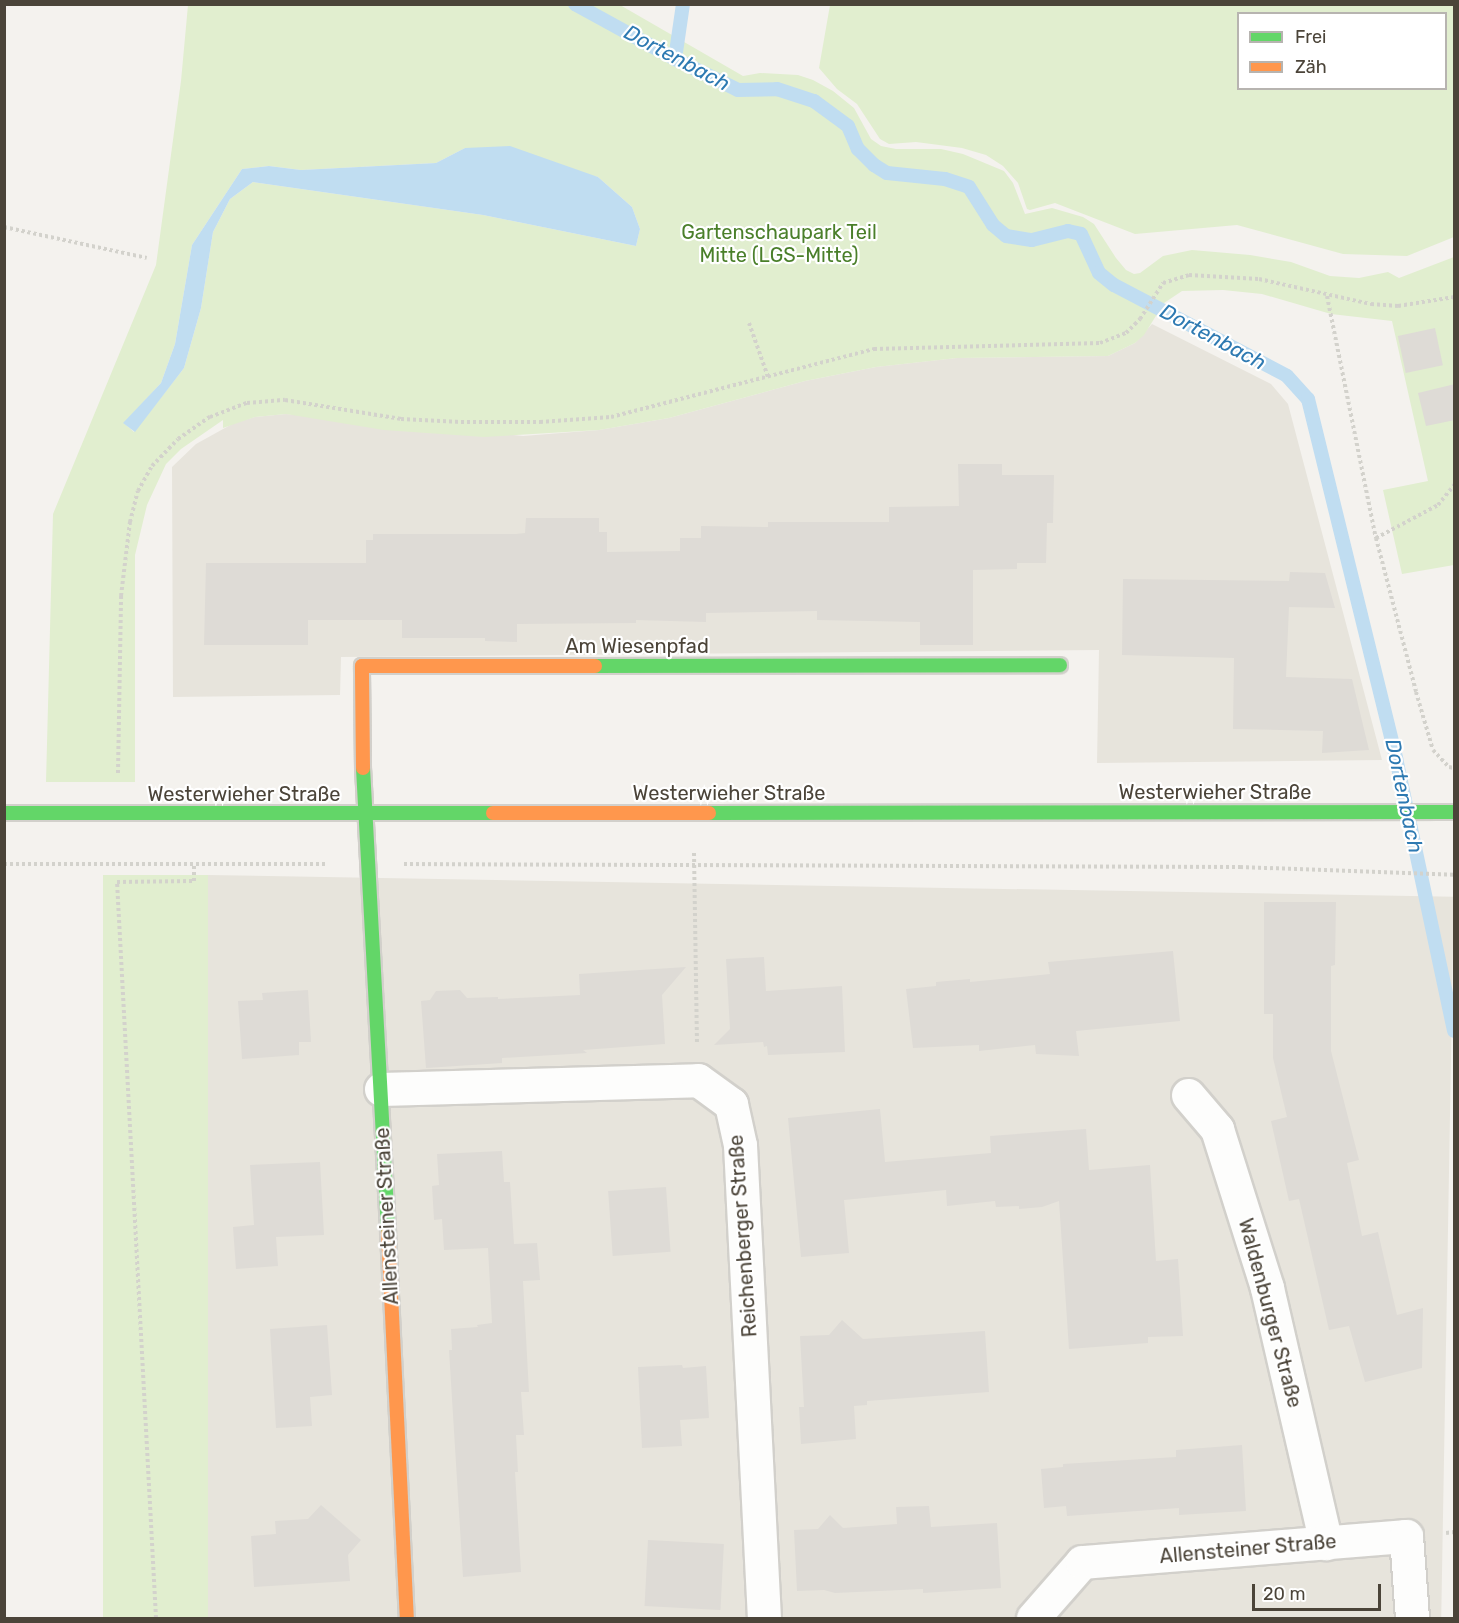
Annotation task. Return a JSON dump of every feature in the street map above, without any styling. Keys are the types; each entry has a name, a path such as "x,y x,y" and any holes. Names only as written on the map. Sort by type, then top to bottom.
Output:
{"street":[{"name":"Am Wiesenpfad","path":"364,814 362,666 1060,665"},
{"name":"Westerwieher Straße","path":"4,813 1455,812"},
{"name":"Allensteiner Straße","path":"364,814 381,1089 407,1618"},
{"path":"381,1089 698,1080"},
{"name":"Reichenberger Straße","path":"698,1080 731,1104 740,1145 764,1618"},
{"name":"Waldenburger Straße","path":"1188,1095 1217,1129 1267,1288 1326,1543"},
{"name":"Allensteiner Straße","path":"1033,1618 1082,1562 1406,1536 1412,1618"}],"path":[{"path":"4,227 147,258"},
{"path":"118,776 121,596 130,522 138,491 152,466 178,439 210,417 247,403 285,400 401,418 461,422 540,422 611,417 874,349 1100,343 1126,333 1140,319 1158,290 1174,277 1210,275 1259,279 1327,296 1398,306 1455,297"},
{"path":"1327,296 1376,538 1433,750 1449,767 1455,768"},
{"path":"749,323 768,377"},
{"path":"1376,538 1438,505 1455,485"},
{"path":"694,812 698,1080"},
{"path":"4,864 1240,867 1455,875"},
{"path":"156,1618 117,882 194,881 194,864"}],"shaded area":[{"path":"1152,324 1271,384 1288,404 1382,760 1097,763 1099,650 341,657 340,695 173,697 172,467 196,444 234,423 255,417 286,414 523,436 599,430 669,418 805,381 876,367 957,358 1108,356 1135,343"},
{"path":"208,875 1454,897 1441,1618 195,1618"}],"green space":[{"name":"Gartenschaupark Teil Mitte (LGS-Mitte)","path":"188,5 620,5 743,76 760,73 798,75 813,80 833,91 854,108 871,139 881,146 896,149 941,149 963,154 1004,171 1013,183 1025,214 1052,208 1083,217 1094,224 1116,258 1126,270 1134,274 1140,273 1163,256 1192,250 1250,255 1291,262 1330,276 1359,278 1388,272 1399,278 1454,257 1454,565 1402,574 1383,490 1428,481 1392,321 1331,314 1262,294 1223,290 1182,291 1164,303 1144,335 1135,343 1108,356 957,358 876,367 805,381 669,418 599,430 484,437 384,430 286,414 255,417 223,428 223,420 181,449 166,464 147,505 135,555 135,782 46,782 53,514 156,265 181,81","holes":["465,148 598,177 632,207 640,229 636,246 483,215 253,182 230,199 213,232 201,308 184,368 134,432 124,423 161,383 175,344 192,245 242,169 269,166 301,170 436,163"]},
{"path":"830,5 1454,5 1454,237 1407,256 1343,254 1237,225 1135,234 1055,203 1030,210 1027,209 1018,183 1003,166 986,155 962,148 916,142 889,144 880,139 857,104 837,89 819,68"},
{"path":"103,875 208,875 208,1618 103,1618"}],"water":[{"path":"510,146 598,177 632,207 640,229 636,246 483,215 253,182 230,199 213,232 201,308 184,368 135,432 123,423 161,383 175,344 192,245 242,169 269,166 301,170 436,163 465,148"}],"building":[{"path":"1435,328 1443,365 1406,373 1398,336"},
{"path":"1455,384 1455,420 1426,426 1418,393"},
{"path":"958,464 1002,464 1002,475 1054,475 1053,523 1047,523 1046,563 1017,563 1017,569 973,570 973,645 920,645 920,622 817,620 817,611 706,613 706,622 636,620 636,623 517,624 517,642 485,641 485,638 402,638 402,620 308,620 308,645 204,645 206,563 366,563 366,540 373,540 373,534 516,534 525,533 526,518 599,518 599,532 607,532 607,552 680,551 680,538 701,538 701,526 768,527 768,522 889,522 889,507 959,506"},
{"path":"1290,572 1325,573 1335,608 1289,607 1286,677 1352,679 1369,750 1322,753 1323,731 1233,729 1234,658 1122,655 1123,579 1289,581"},
{"path":"1264,902 1336,902 1335,965 1331,966 1331,1051 1359,1160 1347,1163 1362,1236 1378,1232 1397,1315 1423,1308 1422,1368 1365,1382 1349,1326 1329,1330 1299,1199 1289,1201 1271,1121 1287,1117 1273,1058 1273,1014 1264,1014"},
{"path":"1173,951 1180,1021 1076,1031 1079,1056 1036,1054 1035,1045 979,1051 979,1045 913,1048 906,989 936,986 936,982 970,979 970,982 1050,974 1048,962"},
{"path":"764,957 766,991 842,986 845,1052 768,1055 767,1046 764,1047 763,1042 714,1045 730,1029 726,959"},
{"path":"686,967 662,995 665,1044 583,1050 587,1053 502,1058 502,1063 426,1068 421,1001 430,1000 436,991 460,990 467,998 498,997 498,999 580,995 579,974"},
{"path":"308,990 311,1042 299,1042 299,1055 242,1059 238,1001 263,1000 262,993"},
{"path":"880,1109 885,1162 991,1153 990,1136 1086,1129 1089,1170 1150,1165 1156,1261 1178,1259 1183,1336 1148,1337 1148,1343 1069,1349 1059,1201 1042,1207 1019,1209 1019,1206 996,1207 995,1201 947,1206 946,1190 844,1200 849,1253 801,1257 788,1118"},
{"path":"502,1151 504,1182 510,1182 514,1244 537,1243 540,1280 523,1281 529,1392 521,1392 524,1435 516,1435 518,1472 515,1472 521,1572 463,1577 449,1350 452,1350 451,1329 478,1327 477,1325 492,1323 488,1248 444,1250 442,1219 434,1220 432,1186 439,1185 437,1154"},
{"path":"320,1162 324,1235 276,1237 278,1266 236,1269 233,1227 254,1225 250,1165"},
{"path":"666,1187 671,1252 613,1256 608,1191"},
{"path":"842,1320 863,1339 985,1331 989,1392 867,1401 867,1405 854,1406 856,1439 801,1444 799,1407 804,1407 800,1336 829,1335"},
{"path":"327,1325 332,1395 310,1397 312,1426 276,1428 270,1329"},
{"path":"682,1365 683,1368 706,1366 709,1418 680,1420 682,1446 642,1448 638,1367"},
{"path":"1242,1445 1246,1511 1179,1515 1179,1508 1067,1516 1066,1506 1044,1508 1041,1469 1063,1467 1063,1464 1176,1457 1176,1450"},
{"path":"321,1505 361,1540 348,1555 350,1581 254,1587 251,1536 276,1534 275,1521 308,1519"},
{"path":"929,1506 931,1527 997,1523 1001,1588 923,1593 923,1589 835,1593 824,1590 797,1591 794,1530 818,1529 830,1515 843,1528 897,1524 896,1507"},
{"path":"648,1540 724,1544 720,1610 645,1606"}],"waterway":[{"name":"Dortenbach","path":"575,4 675,59 738,90 777,89 814,101 848,126 858,149 874,165 887,173 945,179 969,187 993,225 1006,236 1032,240 1068,231 1081,234 1099,273 1114,285 1287,376 1308,399 1396,758 1454,1031"},
{"path":"675,59 683,4"}],"traffic: fast":[{"path":"595,666 1060,665"},
{"path":"363,768 388,1233"},
{"path":"709,813 1454,812"},
{"path":"4,813 493,813"}],"traffic: slow":[{"path":"363,768 362,666 595,666"},
{"path":"493,813 709,813"},
{"path":"388,1233 407,1618"}]}
